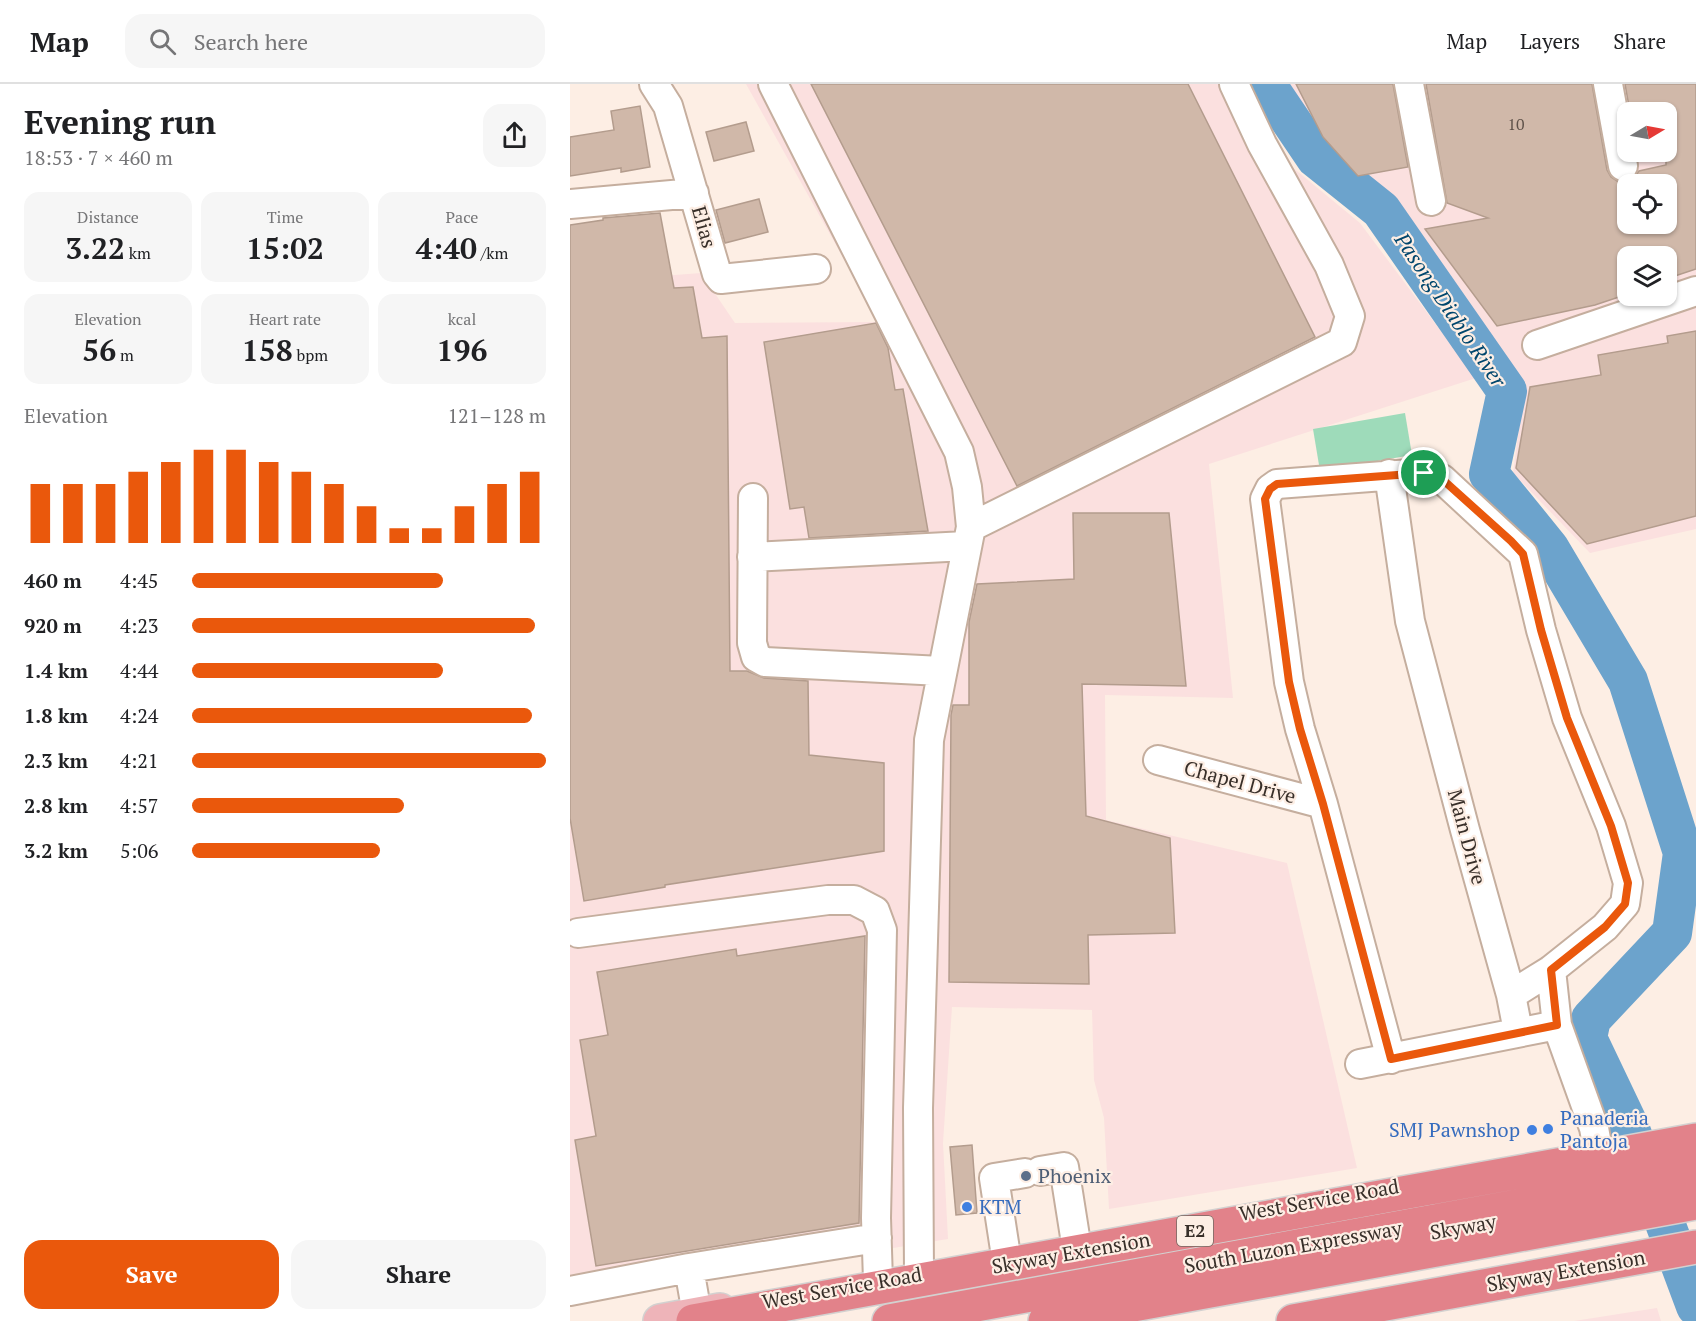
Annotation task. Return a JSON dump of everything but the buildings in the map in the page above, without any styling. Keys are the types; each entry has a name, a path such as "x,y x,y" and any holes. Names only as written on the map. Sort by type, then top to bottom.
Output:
{"highway":[{"name":"Skyway Extension","path":"695,1318 1696,1140"},
{"name":"South Luzon Expressway","path":"889,1321 1696,1173"},
{"name":"Skyway","path":"946,1321 1696,1184"},
{"name":"Skyway Extension","path":"1293,1321 1685,1240"},
{"name":"Skyway","path":"1046,1321 1685,1240"},
{"path":"1166,1321 1685,1240"}],"main road":[{"name":"West Service Road","path":"660,1321 695,1318 1006,1256 1696,1132"},
{"path":"1365,1321 1685,1240"}],"street":[{"name":"Elias","path":"654,84 668,106 717,274 721,279 816,269"},
{"path":"773,84 959,452 967,487 968,537 928,740 918,1108 919,1274"},
{"path":"752,557 968,537 1342,342 1350,316 1329,265 1262,144 1234,84"},
{"path":"1409,84 1431,201"},
{"path":"1608,84 1623,166"},
{"path":"570,204 694,193"},
{"path":"1537,345 1696,291"},
{"path":"1391,1059 1289,682 1265,499 1270,489 1277,484 1424,473 1442,479 1523,554 1541,630 1567,718 1611,826 1628,883 1625,904 1605,927 1551,970 1511,995"},
{"name":"Main Drive","path":"1389,474 1410,621 1464,830 1511,995 1518,1031"},
{"path":"753,498 753,652 765,662 941,671"},
{"name":"Chapel Drive","path":"1158,760 1323,804"},
{"path":"578,933 828,900 854,900 875,911 882,930 878,1281"},
{"path":"1551,970 1557,1025 1594,1128 1607,1148"},
{"path":"1360,1064 1557,1025"},
{"path":"1006,1256 994,1178 1064,1167 1076,1243"},
{"path":"570,1291 689,1268 877,1238"},
{"path":"689,1268 695,1318"}],"shaded area":[{"path":"746,84 1246,84 1280,157 1360,223 1476,378 1209,464 1233,698 1105,695 1106,820 1287,863 1357,1168 1109,1209 1104,1118 1094,1080 1092,1010 952,1007 943,1143 948,1239 570,1301 570,283 701,273 735,323 879,322"},
{"path":"1275,84 1696,84 1696,529 1590,553 1513,473 1524,391 1421,238 1315,157"},
{"path":"1657,1308 1661,1321 1574,1321"}],"green space":[{"path":"1405,413 1412,455 1320,471 1313,429"}],"waterway":[{"name":"Pasong Diablo River","path":"1266,84 1316,158 1381,210 1507,391 1489,474 1549,548 1628,681 1683,853 1672,933 1591,1019 1587,1038 1628,1124 1696,1306"}],"place":[{"name":"Panaderia Pantoja","path":"1548,1129"},
{"name":"SMJ Pawnshop","path":"1532,1130"},
{"name":"Phoenix","path":"1026,1176"},
{"name":"KTM","path":"967,1207"}],"route":[{"path":"1424,473 1442,479 1523,554 1541,630 1567,718 1611,826 1628,883 1625,904 1605,927 1551,970 1557,1025 1518,1031 1391,1059 1289,682 1265,499 1270,489 1277,484 1424,473"}]}
